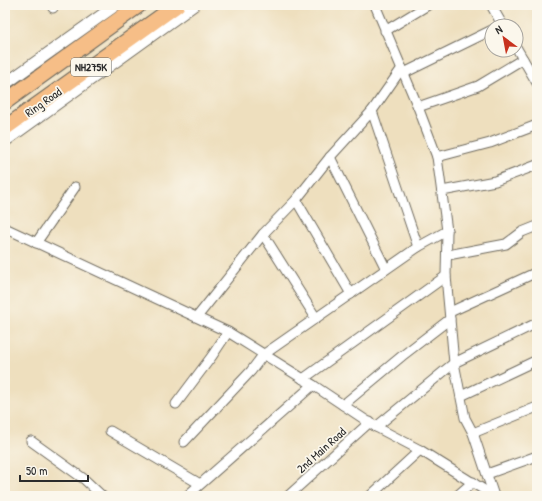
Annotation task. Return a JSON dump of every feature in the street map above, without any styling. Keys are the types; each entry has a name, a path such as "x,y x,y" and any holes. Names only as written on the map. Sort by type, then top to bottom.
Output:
{"highway":[{"name":"Ring Road","path":"5,102 139,5"},
{"name":"Ring Road","path":"5,128 177,5"}],"street":[{"path":"5,84 116,5"},
{"path":"5,141 194,5"},
{"path":"5,228 228,332 373,424 420,450 494,496 473,433 465,418 454,363 446,276 448,255 447,231 437,157 403,70 375,5"},
{"path":"386,31 428,5"},
{"path":"491,5 498,18"},
{"path":"197,317 263,234 296,200 330,157 372,111 403,70 484,34"},
{"path":"418,107 478,86 523,59 537,83"},
{"path":"372,111 418,247"},
{"path":"437,157 490,143 537,125"},
{"path":"330,157 386,269"},
{"path":"442,191 494,181 537,165"},
{"path":"36,243 75,187"},
{"path":"296,200 351,294"},
{"path":"448,255 506,244 522,232 537,226"},
{"path":"184,442 251,371 263,355 418,247 447,231"},
{"path":"263,234 316,318"},
{"path":"343,405 450,316 537,272"},
{"path":"303,379 446,276"},
{"name":"2nd Main Road","path":"288,496 373,424 454,363 537,323"},
{"path":"176,404 228,332"},
{"path":"461,396 537,360"},
{"path":"187,496 313,385"},
{"path":"473,433 537,407"},
{"path":"110,431 200,484"},
{"path":"31,441 84,479 102,496"},
{"path":"370,496 420,450"},
{"path":"487,474 537,456"},
{"path":"457,496 473,482"}]}
